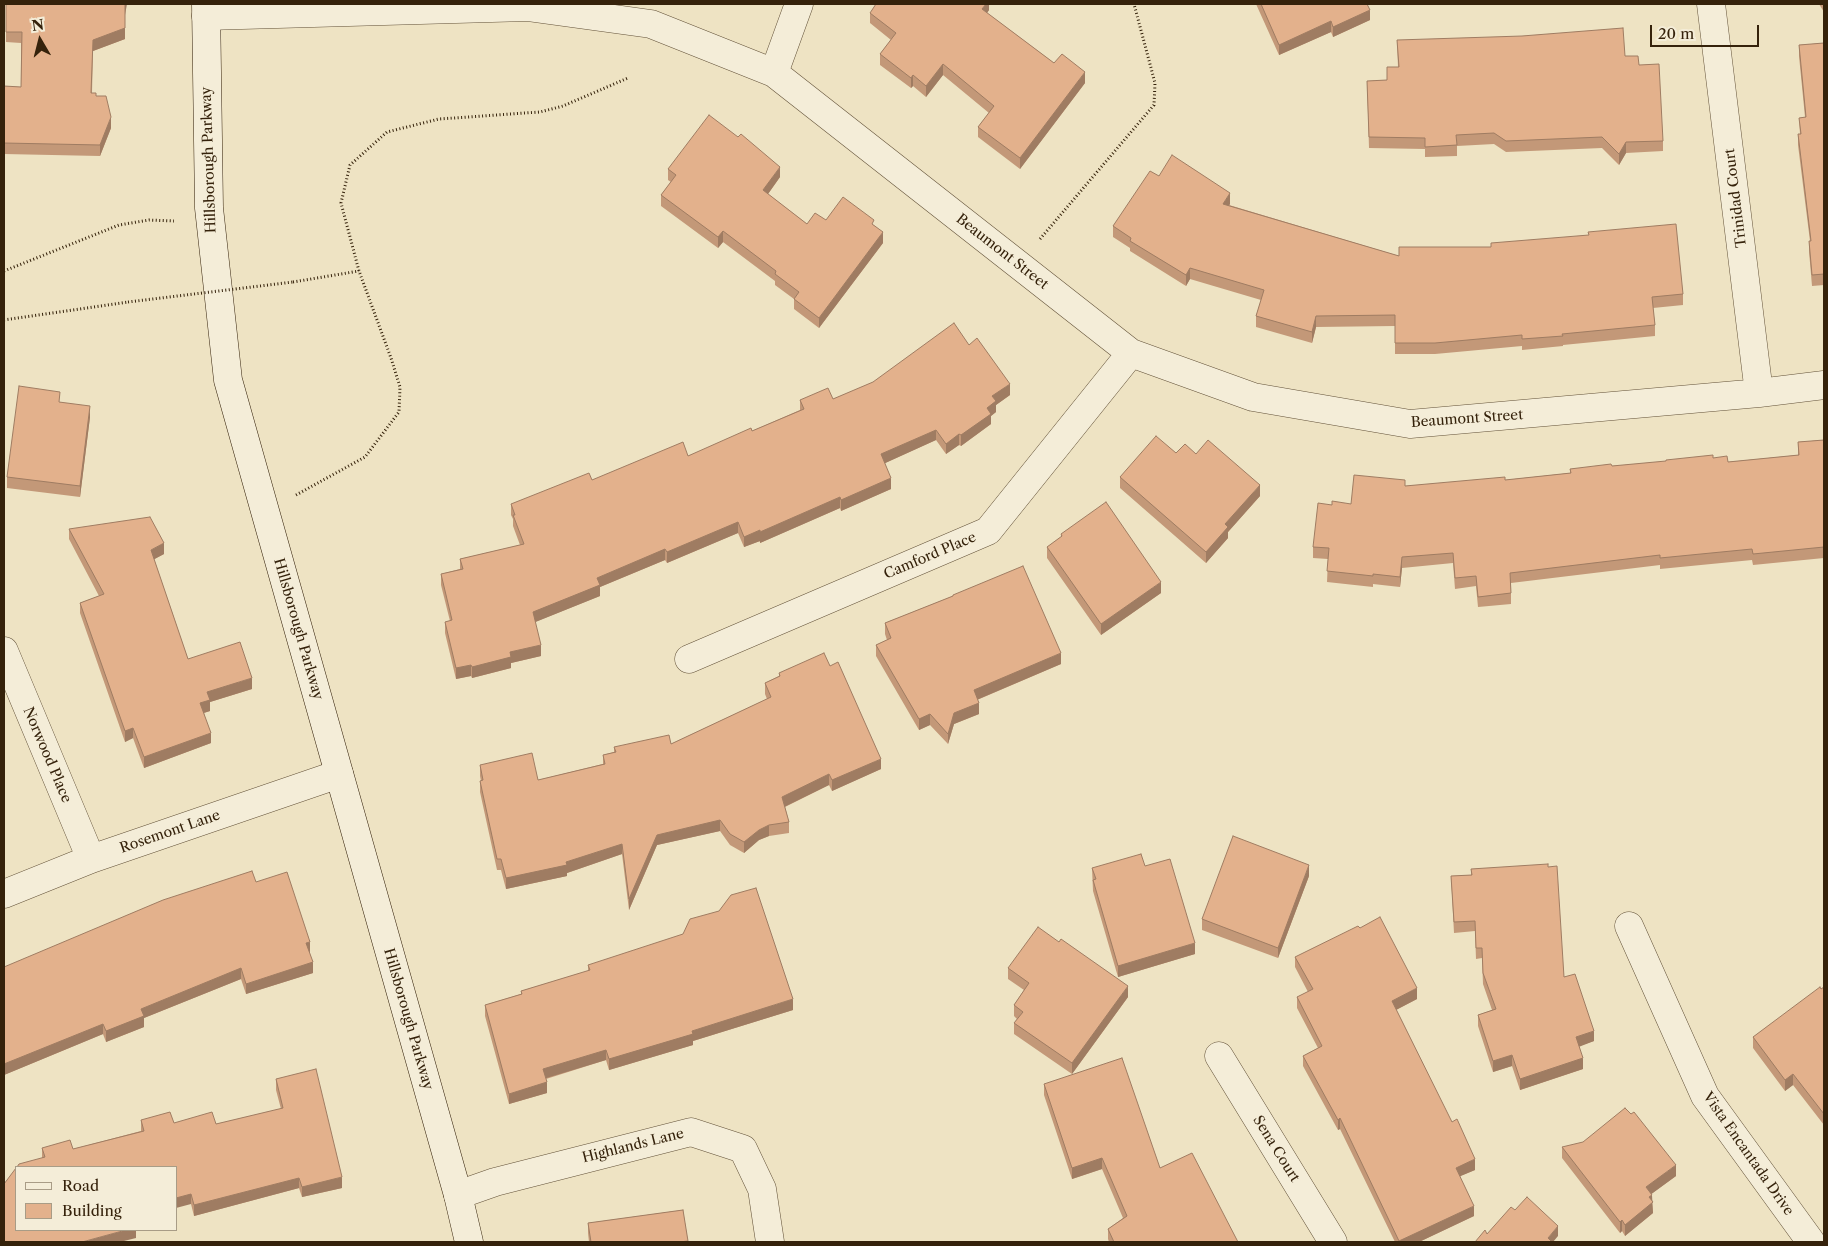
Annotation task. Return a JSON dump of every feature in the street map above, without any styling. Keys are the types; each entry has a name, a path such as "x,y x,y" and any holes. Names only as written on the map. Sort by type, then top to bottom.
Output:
{"street":[{"path":"774,73 799,4"},
{"name":"Trinidad Court","path":"1711,4 1714,16 1759,393"},
{"name":"Beaumont Street","path":"206,10 527,7 651,24 774,73 1130,354 1253,397 1410,424 1824,386"},
{"name":"Hillsborough Parkway","path":"206,10 208,208 228,380 458,1195 469,1242"},
{"name":"Camford Place","path":"689,659 988,531 1130,354"},
{"name":"Norwood Place","path":"4,651 91,859"},
{"name":"Rosemont Lane","path":"4,894 91,859 339,774"},
{"name":"Vista Encantada Drive","path":"1629,926 1705,1096 1811,1242"},
{"name":"Sena Court","path":"1219,1056 1333,1242"},
{"name":"Highlands Lane","path":"458,1195 495,1182 691,1132 743,1149 762,1189 770,1242"}],"path":[{"path":"1018,264 1154,105 1155,83 1134,4"},
{"path":"296,495 365,457 399,412 400,387 359,271 341,203 350,165 387,132 439,119 540,112 563,106 628,78"},
{"path":"4,271 119,225 149,220 174,221"},
{"path":"4,320 128,302 293,282 359,271"}],"building":[{"path":"6,4 125,4 125,28 93,40 91,93 96,93 96,96 106,96 111,117 100,145 4,143 4,86 21,87 22,32 6,32"},
{"path":"876,4 986,4 982,9 1054,63 1062,54 1085,72 1020,158 978,127 994,106 943,64 926,86 913,75 911,78 880,54 896,33 870,13"},
{"path":"1261,4 1367,4 1370,10 1333,27 1331,21 1279,45"},
{"path":"1623,28 1625,56 1638,56 1639,65 1659,64 1663,141 1626,142 1619,154 1602,137 1506,141 1494,133 1456,135 1457,145 1425,147 1425,138 1369,137 1367,81 1387,80 1387,67 1399,67 1397,40 1522,36"},
{"path":"1824,43 1824,274 1812,275 1809,241 1811,241 1798,134 1801,134 1799,118 1806,117 1799,45"},
{"path":"709,115 738,137 741,134 780,167 763,190 807,224 815,213 826,220 843,197 874,220 872,224 883,232 819,318 794,299 799,292 775,274 776,271 723,231 718,237 661,195 676,175 668,169"},
{"path":"1172,155 1230,193 1223,204 1399,256 1399,247 1491,247 1491,243 1589,235 1588,232 1676,224 1683,294 1652,297 1655,325 1562,334 1563,336 1522,339 1522,335 1435,343 1395,343 1395,315 1316,316 1312,332 1256,316 1264,290 1190,268 1186,275 1130,241 1131,238 1113,226 1150,171 1159,176"},
{"path":"954,323 969,345 977,338 1010,384 992,396 996,401 987,408 991,414 961,435 959,434 946,444 936,430 881,454 891,478 841,500 840,497 760,532 760,530 744,537 738,522 667,552 665,549 597,578 600,585 533,612 541,645 510,652 511,657 472,667 471,665 456,668 445,622 452,620 441,574 463,569 460,559 524,544 511,504 589,473 592,480 683,442 688,456 751,428 752,431 804,409 800,400 828,388 833,399 873,382"},
{"path":"19,386 60,392 59,402 90,406 80,486 7,477"},
{"path":"1156,436 1176,453 1185,444 1196,454 1208,440 1260,485 1225,524 1228,527 1206,552 1120,477"},
{"path":"1824,440 1824,547 1753,554 1752,549 1660,558 1660,555 1510,573 1511,593 1478,597 1476,576 1455,578 1453,553 1402,557 1400,577 1373,574 1373,576 1327,571 1329,548 1313,547 1318,503 1332,505 1332,501 1351,504 1354,475 1405,480 1405,486 1505,477 1505,480 1571,473 1570,469 1611,464 1612,466 1713,455 1713,458 1727,456 1728,462 1799,455 1798,442"},
{"path":"1106,502 1161,582 1101,624 1047,547 1062,536 1061,534"},
{"path":"150,517 164,543 151,550 188,659 240,642 252,678 207,692 210,700 200,703 211,733 144,757 133,728 125,731 80,603 104,594 69,529"},
{"path":"1023,566 1061,653 974,690 979,703 954,713 948,734 930,714 919,719 876,645 891,638 885,623"},
{"path":"824,653 830,666 838,662 881,759 832,780 829,774 782,797 789,822 769,825 744,842 730,834 720,820 657,835 629,899 622,844 566,862 567,865 506,878 501,859 497,859 480,781 483,780 480,765 532,753 538,780 605,764 603,755 616,752 614,747 669,735 671,744 771,697 765,683 780,676 779,673"},
{"path":"1233,836 1309,865 1278,948 1202,919"},
{"path":"1141,854 1145,866 1170,859 1195,943 1118,966 1093,880 1096,879 1092,868"},
{"path":"1548,864 1548,867 1557,866 1564,977 1575,974 1594,1031 1576,1037 1583,1058 1520,1079 1512,1055 1493,1061 1478,1015 1496,1009 1483,973 1482,948 1476,948 1475,921 1454,922 1451,876 1472,875 1471,869"},
{"path":"252,871 256,882 287,872 310,942 306,943 313,962 246,984 241,968 141,1009 144,1016 106,1031 103,1024 4,1064 4,967 163,900"},
{"path":"756,888 793,999 692,1031 693,1034 609,1059 606,1050 543,1069 547,1082 509,1094 485,1005 522,994 521,991 590,970 588,965 683,934 690,919 719,911 731,895"},
{"path":"1380,917 1417,988 1392,1001 1452,1122 1457,1119 1475,1159 1456,1168 1474,1206 1399,1241 1340,1118 1338,1120 1303,1056 1322,1046 1297,997 1313,989 1295,957"},
{"path":"1038,927 1059,942 1061,939 1128,986 1072,1063 1014,1023 1023,1012 1014,1005 1029,983 1008,968"},
{"path":"1820,987 1821,989 1824,987 1824,1114 1793,1074 1785,1080 1753,1037"},
{"path":"1122,1058 1160,1168 1192,1153 1238,1242 1114,1242 1108,1229 1127,1216 1102,1158 1072,1168 1044,1084"},
{"path":"316,1069 342,1177 302,1187 299,1178 194,1205 191,1194 178,1197 178,1166 18,1166 45,1157 42,1148 70,1140 73,1149 144,1131 141,1120 170,1112 174,1123 212,1112 216,1124 283,1108 276,1079"},
{"path":"1625,1108 1631,1114 1634,1112 1676,1165 1646,1187 1652,1195 1649,1197 1653,1202 1625,1225 1622,1220 1620,1222 1562,1147 1583,1142"},
{"path":"15,1169 15,1231 122,1231 82,1242 4,1242 4,1184"},
{"path":"1527,1197 1558,1226 1548,1238 1552,1242 1475,1242 1485,1230 1487,1234 1511,1207 1515,1210"},
{"path":"683,1210 688,1241 591,1242 588,1223"}]}
